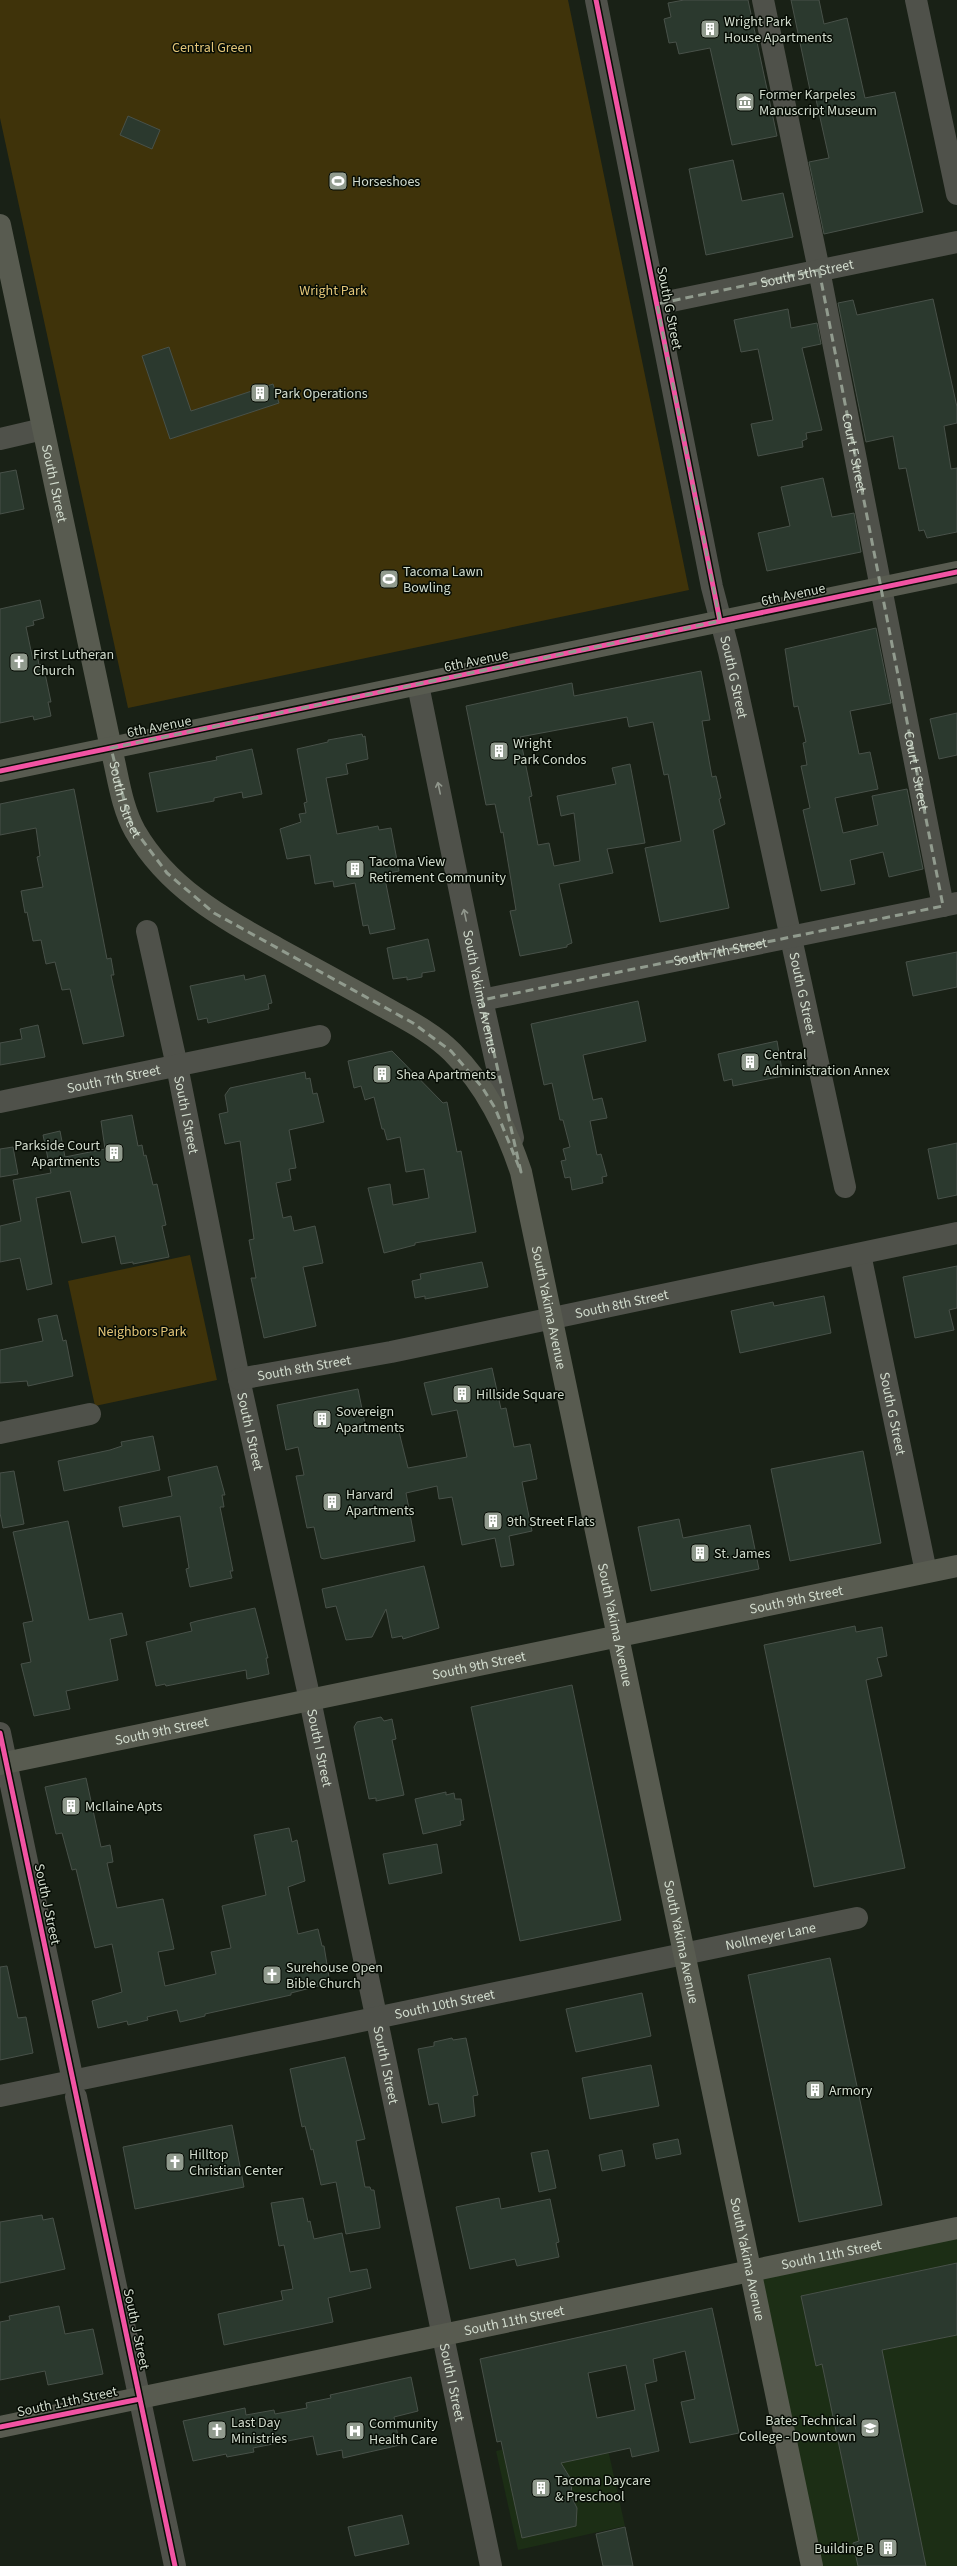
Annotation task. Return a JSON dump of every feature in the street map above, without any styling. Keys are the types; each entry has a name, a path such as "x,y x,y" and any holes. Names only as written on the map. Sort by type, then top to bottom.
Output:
{"main road":[{"name":"South I Street","path":"0,225 111,748 126,808 134,829 154,858 180,887 214,913 434,1037 456,1057 482,1087 504,1128 521,1172"},
{"name":"6th Avenue","path":"0,771 957,572"},
{"name":"South Yakima Avenue","path":"521,1172 550,1319 812,2566"},
{"name":"South 9th Street","path":"3,1764 957,1566"},
{"name":"South 11th Street","path":"0,2428 957,2228"}],"street":[{"name":"South G Street","path":"596,0 720,621 845,1187"},
{"name":"Court F Street","path":"763,0 818,270 880,588 950,904"},
{"path":"916,0 957,194"},
{"name":"South 5th Street","path":"657,304 957,242"},
{"path":"0,439 43,430"},
{"name":"South Yakima Avenue","path":"418,685 482,1000 521,1172"},
{"name":"South 7th Street","path":"482,1000 950,904"},
{"name":"South I Street","path":"147,931 177,1066 239,1379 310,1700 491,2566"},
{"name":"South 7th Street","path":"0,1102 320,1036"},
{"name":"South 8th Street","path":"239,1379 391,1352 957,1233"},
{"name":"South G Street","path":"860,1254 926,1572"},
{"path":"0,1433 90,1414"},
{"name":"South J Street","path":"0,1733 3,1764 175,2566"},
{"name":"Nollmeyer Lane","path":"684,1955 857,1918"},
{"name":"South 10th Street","path":"0,2096 73,2086 376,2018 684,1955"}],"highlighted area":[{"path":"819,270 943,906 482,1000 521,1172 495,1108 482,1087 451,1051 413,1023 214,913 167,873 134,829 126,808 111,748 720,621 657,304"}],"shaded area":[{"name":"Bates Technical College - Downtown","path":"957,2228 957,2566 812,2566 750,2271"},
{"path":"603,2427 625,2526 518,2550 496,2451"}],"green space":[{"name":"Wright Park","path":"0,0 568,0 689,590 128,708 0,118"},
{"name":"Neighbors Park","path":"190,1255 217,1380 95,1406 68,1281"}],"building":[{"path":"684,0 748,0 777,136 732,145 710,48 679,54 676,42 669,43 664,19 671,17 668,3"},
{"path":"791,0 819,0 824,24 847,18 865,98 895,92 923,212 824,234 809,162 829,158 815,95 811,95"},
{"path":"128,116 160,130 152,149 120,135"},
{"path":"733,160 742,201 783,193 793,237 706,255 689,169"},
{"path":"933,299 957,407 957,423 944,426 951,469 957,468 957,532 927,538 924,530 919,531 906,468 899,469 893,436 866,442 838,303 853,300 857,315"},
{"path":"788,309 791,328 817,323 821,344 802,348 822,430 806,433 807,439 802,441 803,447 758,456 751,424 773,420 758,349 741,352 734,320"},
{"name":"Park Operations","path":"169,347 191,411 273,384 279,403 170,439 142,356"},
{"path":"16,470 24,509 0,514 0,473"},
{"path":"823,478 832,517 854,513 861,552 767,571 758,533 790,526 781,487"},
{"name":"First Lutheran Church","path":"40,600 44,618 33,621 34,625 26,627 33,660 38,659 39,665 43,664 51,702 48,702 51,716 34,720 33,716 0,723 0,609"},
{"path":"876,628 891,703 850,711 859,754 870,752 878,789 835,798 843,833 878,825 872,796 907,789 923,869 889,877 883,852 850,860 855,884 821,891 803,810 810,808 801,766 807,765 803,743 806,742 798,706 794,707 785,649"},
{"path":"701,671 710,720 702,721 712,777 716,776 721,798 719,799 725,824 713,830 729,908 660,922 645,848 681,841 668,774 664,775 653,722 629,727 627,717 520,737 532,796 529,797 538,845 549,843 554,866 580,861 574,813 561,816 557,796 616,784 612,768 630,764 645,843 607,849 613,873 559,884 572,943 567,945 567,947 520,956 510,911 516,910 503,832 501,833 495,804 486,805 466,706 572,683 574,696"},
{"path":"957,713 957,755 939,759 930,719"},
{"name":"Tacoma View Retirement Community","path":"362,734 363,737 365,736 368,759 346,764 348,774 326,778 337,834 378,826 379,830 391,828 399,871 384,874 395,929 370,934 368,925 363,926 355,883 334,887 333,881 315,884 310,855 287,859 280,829 301,822 299,814 306,813 304,803 307,802 297,749 328,742 328,740"},
{"path":"252,749 262,794 243,798 242,792 214,798 214,801 157,812 149,773 217,760 216,757"},
{"path":"74,789 107,959 111,958 114,975 111,975 124,1036 83,1044 70,989 62,990 55,962 46,964 41,940 33,941 27,912 25,913 21,891 43,887 37,857 40,856 36,828 0,835 0,804"},
{"path":"428,939 435,971 422,973 422,977 407,980 407,977 393,979 387,948"},
{"path":"957,952 957,987 913,996 906,962"},
{"path":"244,975 245,980 265,975 272,1003 268,1004 269,1009 208,1023 207,1018 198,1020 190,986"},
{"path":"638,1001 646,1041 583,1055 593,1100 602,1098 607,1118 590,1121 597,1155 601,1154 607,1176 602,1177 603,1183 572,1190 570,1177 565,1178 561,1161 566,1160 563,1149 570,1147 563,1120 560,1120 552,1083 544,1085 531,1024"},
{"path":"38,1025 45,1057 0,1065 0,1043 22,1039 20,1029"},
{"name":"Central Administration Annex","path":"777,1041 783,1076 733,1086 732,1079 724,1081 718,1054"},
{"path":"392,1051 443,1103 447,1102 457,1152 461,1151 476,1232 415,1243 415,1245 384,1253 368,1188 390,1184 393,1205 429,1198 424,1169 406,1172 400,1137 387,1140 384,1129 382,1129 374,1097 365,1100 361,1086 354,1088 348,1061"},
{"path":"305,1072 306,1079 310,1078 313,1094 317,1093 324,1122 289,1130 296,1168 289,1169 291,1180 276,1183 283,1218 291,1216 294,1231 315,1226 323,1263 303,1267 316,1326 264,1338 251,1278 256,1278 249,1240 254,1239 240,1141 225,1144 219,1114 228,1112 225,1095 230,1088"},
{"path":"132,1115 138,1146 142,1145 144,1156 146,1155 153,1185 157,1184 166,1225 162,1226 169,1257 133,1264 133,1262 121,1264 115,1236 82,1243 70,1191 36,1198 52,1284 27,1290 20,1258 0,1262 0,1226 21,1221 13,1180 51,1173 43,1135 60,1131 65,1157 105,1149 101,1121"},
{"path":"957,1143 957,1195 938,1199 928,1149"},
{"path":"13,1147 18,1174 0,1177 0,1149"},
{"path":"482,1262 488,1287 425,1299 425,1296 415,1298 412,1281 421,1279 420,1274"},
{"path":"957,1266 957,1308 949,1310 954,1330 915,1338 903,1277"},
{"path":"824,1296 831,1333 740,1353 731,1311 773,1302 774,1306"},
{"path":"57,1315 63,1341 66,1340 73,1376 28,1386 27,1381 0,1383 0,1350 43,1341 38,1319"},
{"path":"492,1368 501,1409 506,1408 514,1447 530,1444 537,1479 522,1482 532,1531 509,1536 514,1565 501,1567 495,1538 462,1545 452,1497 439,1499 437,1486 406,1493 415,1541 324,1559 321,1558 314,1527 307,1528 296,1476 304,1475 298,1447 286,1450 277,1405 358,1389 367,1434 398,1428 408,1468 467,1457 457,1410 432,1415 424,1383"},
{"path":"153,1436 160,1470 64,1491 58,1461 110,1450 122,1446 121,1442"},
{"path":"863,1451 881,1543 790,1561 771,1469"},
{"path":"217,1466 225,1495 222,1495 224,1507 220,1507 233,1571 230,1571 232,1578 190,1587 186,1569 189,1568 180,1516 123,1527 119,1507 172,1496 168,1477"},
{"path":"14,1471 24,1524 3,1528 0,1513 0,1473"},
{"name":"St. James","path":"679,1519 683,1538 750,1525 759,1569 651,1591 638,1527"},
{"path":"68,1521 89,1620 122,1613 127,1635 110,1639 118,1680 66,1691 70,1709 34,1716 21,1664 31,1662 23,1623 33,1621 13,1532"},
{"path":"424,1566 439,1628 403,1639 402,1636 392,1638 386,1609 372,1637 346,1640 336,1606 326,1608 322,1589"},
{"path":"255,1608 268,1658 266,1658 269,1674 247,1679 246,1670 166,1686 165,1684 156,1686 146,1642 192,1631 190,1623"},
{"path":"855,1626 856,1632 882,1627 887,1656 877,1658 882,1676 866,1680 905,1868 814,1887 764,1645"},
{"path":"572,1685 621,1920 520,1941 471,1707"},
{"path":"381,1717 384,1721 392,1719 396,1739 392,1740 404,1795 376,1801 376,1798 369,1799 354,1727 357,1722"},
{"path":"86,1778 101,1847 110,1845 113,1862 107,1863 117,1908 163,1899 174,1949 158,1952 165,1986 216,1974 211,1952 231,1948 222,1906 266,1895 254,1835 289,1828 292,1842 297,1840 305,1881 288,1887 298,1934 318,1929 322,1946 324,1946 330,1983 291,1993 291,1995 205,2014 205,2016 180,2022 177,2010 147,2017 148,2020 128,2025 127,2021 98,2028 92,2001 122,1992 112,1944 95,1948 76,1869 72,1870 62,1833 56,1834 45,1787"},
{"path":"446,1792 446,1795 454,1793 455,1799 461,1799 464,1820 460,1821 461,1825 423,1834 415,1799"},
{"path":"437,1844 442,1873 389,1884 383,1854"},
{"name":"Armory","path":"830,1958 882,2205 799,2222 748,1975"},
{"path":"7,1966 18,2018 26,2017 33,2053 0,2060 0,1967"},
{"path":"642,1993 651,2036 576,2052 566,2009"},
{"path":"452,2038 453,2040 466,2038 478,2095 473,2096 475,2116 442,2123 438,2103 429,2105 418,2049 434,2046 434,2042"},
{"path":"345,2057 365,2139 356,2141 365,2187 370,2187 371,2190 374,2190 380,2226 380,2228 346,2234 336,2182 321,2185 313,2149 311,2150 305,2126 302,2127 290,2069"},
{"path":"651,2065 659,2106 590,2119 582,2078"},
{"path":"232,2125 244,2187 135,2209 123,2147"},
{"path":"678,2139 681,2154 656,2159 653,2144"},
{"path":"548,2150 556,2188 539,2192 531,2153"},
{"path":"622,2150 625,2166 602,2171 599,2155"},
{"path":"303,2198 308,2222 310,2221 314,2239 342,2233 350,2272 367,2269 371,2288 328,2298 333,2322 224,2345 218,2314 283,2300 281,2291 293,2289 284,2245 279,2246 271,2203"},
{"path":"499,2198 501,2209 550,2199 559,2242 556,2243 559,2257 517,2266 515,2259 470,2269 456,2207"},
{"path":"42,2215 43,2220 53,2218 65,2269 0,2283 0,2222"},
{"path":"957,2263 957,2335 882,2350 926,2566 858,2566 853,2543 859,2541 822,2364 816,2366 801,2296"},
{"path":"59,2306 65,2334 93,2329 103,2374 48,2385 45,2371 0,2380 0,2322 10,2320 9,2316"},
{"path":"712,2308 739,2433 690,2443 681,2402 695,2399 685,2351 653,2359 657,2381 645,2384 659,2451 632,2457 630,2448 561,2463 572,2481 571,2496 577,2508 576,2526 522,2538 501,2441 497,2442 480,2359","holes":["626,2365 635,2410 597,2418 588,2373"]},
{"path":"411,2377 418,2411 394,2417 400,2445 343,2458 342,2450 317,2455 313,2436 253,2448 254,2452 227,2457 226,2454 193,2461 183,2421 245,2408 246,2415 274,2410 275,2414 307,2408 306,2403 331,2398 330,2395"},
{"path":"402,2515 409,2544 355,2556 348,2527"},
{"path":"625,2527 633,2566 603,2566 596,2534"}],"cycle path":[{"path":"596,0 720,621"},
{"path":"0,771 957,572"},
{"path":"0,1733 175,2566"},
{"path":"0,2427 140,2399"}],"place":[{"name":"Wright Park House Apartments","path":"710,29"},
{"name":"Former Karpeles Manuscript Museum","path":"745,102"},
{"name":"Horseshoes","path":"338,181"},
{"name":"Park Operations","path":"260,393"},
{"name":"Tacoma Lawn Bowling","path":"389,579"},
{"name":"First Lutheran Church","path":"19,662"},
{"name":"Wright Park Condos","path":"499,751"},
{"name":"Tacoma View Retirement Community","path":"355,869"},
{"name":"Central Administration Annex","path":"750,1062"},
{"name":"Shea Apartments","path":"382,1074"},
{"name":"Parkside Court Apartments","path":"114,1153"},
{"name":"Hillside Square","path":"462,1394"},
{"name":"Sovereign Apartments","path":"322,1419"},
{"name":"Harvard Apartments","path":"332,1502"},
{"name":"9th Street Flats","path":"493,1521"},
{"name":"St. James","path":"700,1553"},
{"name":"McIlaine Apts","path":"71,1806"},
{"name":"Surehouse Open Bible Church","path":"272,1975"},
{"name":"Armory","path":"815,2090"},
{"name":"Hilltop Christian Center","path":"175,2162"},
{"name":"Bates Technical College - Downtown","path":"870,2428"},
{"name":"Last Day Ministries","path":"217,2430"},
{"name":"Community Health Care","path":"355,2431"},
{"name":"Tacoma Daycare & Preschool","path":"541,2488"},
{"name":"Building B","path":"888,2548"}],"park label":[{"name":"Central Green","path":"212,47"}]}
